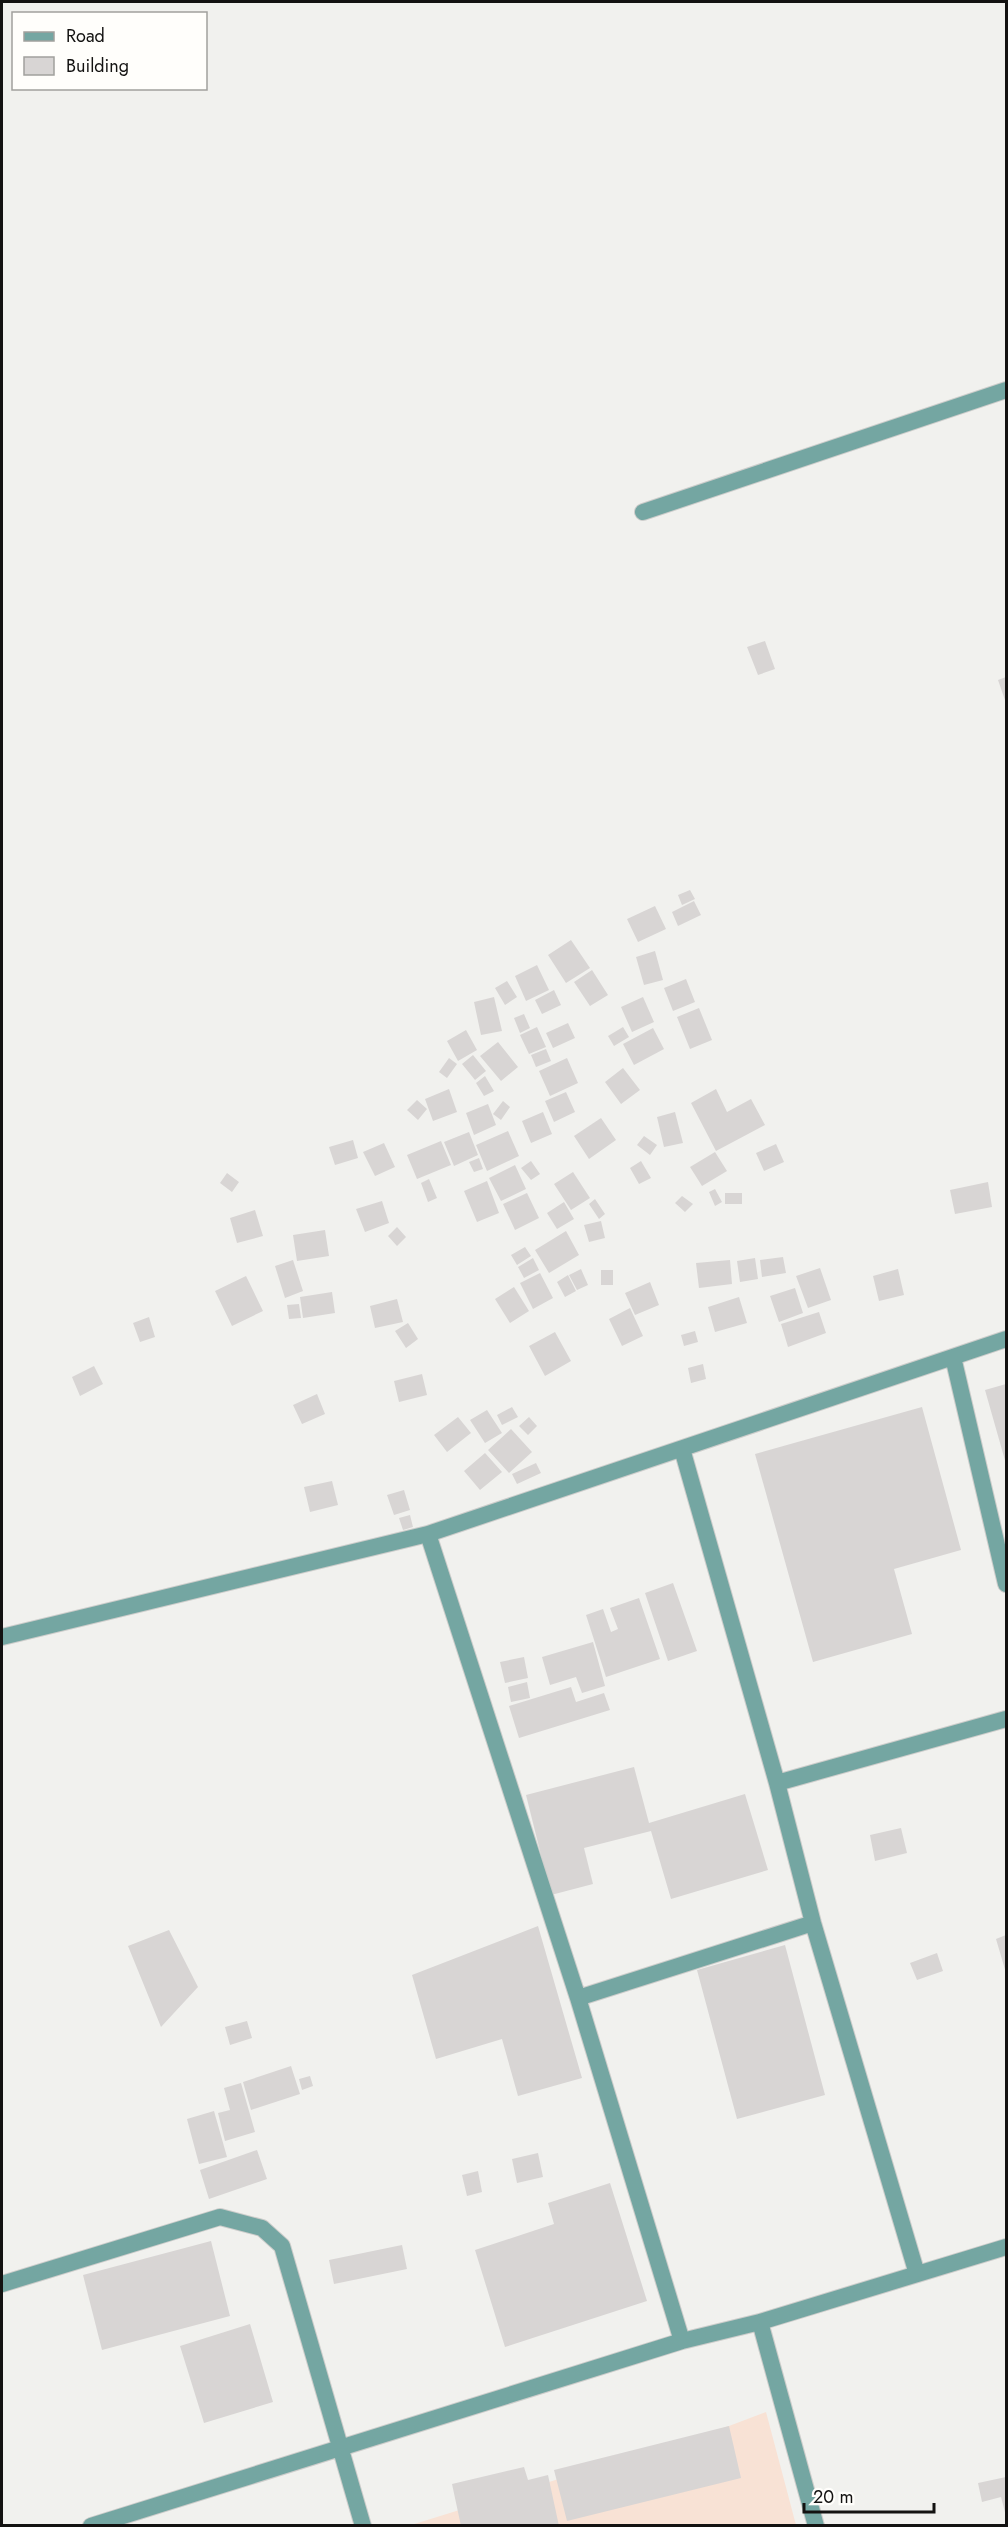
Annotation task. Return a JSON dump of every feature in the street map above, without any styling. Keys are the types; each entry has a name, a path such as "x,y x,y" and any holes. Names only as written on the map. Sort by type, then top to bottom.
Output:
{"street":[{"path":"643,512 1006,390"},
{"path":"2,1637 428,1534 1006,1339"},
{"path":"953,1357 1006,1580"},
{"path":"682,1449 777,1783 813,1923 917,2274"},
{"path":"428,1534 578,1998 682,2341"},
{"path":"777,1783 1006,1719"},
{"path":"578,1998 813,1923"},
{"path":"2,2284 220,2217 262,2228 282,2246 363,2526"},
{"path":"91,2526 682,2341 760,2322 1006,2247"},
{"path":"760,2322 816,2526"}],"shaded area":[{"path":"766,2412 796,2525 408,2526 729,2426"}],"building":[{"path":"765,641 775,669 758,675 747,647"},
{"path":"1006,677 1006,703 998,680"},
{"path":"690,890 695,899 682,905 678,895"},
{"path":"694,901 701,915 678,926 672,912"},
{"path":"655,906 666,929 638,942 627,919"},
{"path":"571,940 590,968 566,983 548,955"},
{"path":"655,951 663,980 644,985 636,957"},
{"path":"537,965 549,990 526,1001 515,976"},
{"path":"592,970 608,995 590,1006 574,982"},
{"path":"686,979 695,1002 673,1011 664,988"},
{"path":"507,981 517,997 505,1005 495,988"},
{"path":"554,990 561,1005 542,1014 535,1000"},
{"path":"494,997 502,1031 481,1035 474,1002"},
{"path":"643,997 654,1022 632,1032 621,1007"},
{"path":"699,1008 712,1040 690,1049 677,1017"},
{"path":"524,1014 530,1028 520,1033 514,1018"},
{"path":"568,1023 575,1038 553,1048 546,1033"},
{"path":"537,1027 546,1047 529,1054 520,1035"},
{"path":"623,1027 629,1037 614,1046 608,1036"},
{"path":"653,1028 664,1049 634,1065 623,1044"},
{"path":"466,1030 477,1050 458,1061 447,1041"},
{"path":"498,1042 518,1067 501,1081 480,1056"},
{"path":"546,1049 551,1061 536,1067 531,1055"},
{"path":"473,1055 486,1071 475,1080 462,1064"},
{"path":"449,1058 457,1064 447,1078 439,1072"},
{"path":"567,1058 578,1083 550,1096 539,1071"},
{"path":"623,1068 640,1090 621,1104 605,1082"},
{"path":"485,1076 494,1091 484,1096 476,1083"},
{"path":"449,1089 457,1112 433,1121 425,1099"},
{"path":"716,1089 727,1112 751,1099 765,1125 716,1151 691,1103"},
{"path":"566,1092 575,1112 554,1122 545,1101"},
{"path":"417,1100 427,1109 418,1120 407,1110"},
{"path":"503,1101 510,1107 501,1120 493,1114"},
{"path":"488,1104 496,1125 474,1135 466,1113"},
{"path":"543,1112 552,1134 531,1143 522,1121"},
{"path":"675,1112 683,1143 664,1147 657,1117"},
{"path":"601,1118 616,1140 589,1159 574,1136"},
{"path":"508,1131 519,1156 487,1171 476,1145"},
{"path":"469,1132 478,1155 454,1166 444,1142"},
{"path":"644,1136 657,1145 650,1155 637,1145"},
{"path":"353,1140 358,1158 335,1165 329,1147"},
{"path":"441,1141 451,1165 417,1179 407,1155"},
{"path":"384,1143 395,1167 375,1176 363,1152"},
{"path":"776,1144 784,1162 764,1171 756,1153"},
{"path":"715,1152 727,1171 702,1186 690,1167"},
{"path":"479,1158 483,1169 474,1172 469,1162"},
{"path":"531,1161 540,1174 531,1180 521,1168"},
{"path":"641,1161 651,1178 639,1184 630,1168"},
{"path":"515,1165 526,1189 501,1201 489,1178"},
{"path":"573,1172 590,1198 571,1210 554,1184"},
{"path":"227,1173 239,1182 232,1192 220,1183"},
{"path":"429,1179 437,1198 428,1202 421,1183"},
{"path":"487,1181 499,1213 477,1222 464,1191"},
{"path":"988,1182 992,1207 955,1214 950,1190"},
{"path":"715,1189 722,1202 715,1206 709,1192"},
{"path":"527,1193 539,1218 515,1230 503,1204"},
{"path":"725,1193 742,1193 742,1204 725,1204"},
{"path":"682,1196 693,1204 685,1212 675,1203"},
{"path":"595,1199 605,1214 599,1219 589,1204"},
{"path":"382,1201 389,1223 365,1232 356,1209"},
{"path":"564,1202 574,1219 557,1229 547,1213"},
{"path":"255,1210 263,1236 237,1243 230,1218"},
{"path":"601,1221 605,1238 589,1242 584,1225"},
{"path":"397,1227 406,1237 397,1246 388,1236"},
{"path":"325,1230 329,1256 297,1261 293,1235"},
{"path":"566,1231 579,1255 549,1273 535,1250"},
{"path":"525,1247 531,1256 517,1265 511,1255"},
{"path":"783,1257 786,1273 762,1277 760,1260"},
{"path":"533,1258 539,1270 524,1278 518,1267"},
{"path":"755,1258 758,1279 740,1282 737,1261"},
{"path":"293,1260 303,1291 285,1298 275,1266"},
{"path":"730,1260 732,1284 699,1288 696,1263"},
{"path":"820,1268 831,1300 808,1308 796,1276"},
{"path":"581,1269 588,1285 577,1290 569,1275"},
{"path":"898,1269 904,1295 879,1301 873,1276"},
{"path":"601,1270 613,1270 613,1285 601,1285"},
{"path":"540,1273 553,1298 533,1309 520,1283"},
{"path":"568,1275 576,1291 565,1297 557,1282"},
{"path":"246,1276 263,1311 232,1326 215,1291"},
{"path":"650,1282 659,1305 635,1315 625,1293"},
{"path":"514,1287 529,1311 510,1323 495,1299"},
{"path":"795,1288 803,1313 779,1322 770,1296"},
{"path":"332,1292 335,1313 303,1318 300,1297"},
{"path":"739,1297 747,1323 715,1332 708,1307"},
{"path":"397,1299 403,1322 375,1328 370,1306"},
{"path":"299,1304 301,1318 289,1319 287,1305"},
{"path":"630,1308 643,1336 622,1346 609,1319"},
{"path":"819,1312 826,1333 788,1347 781,1324"},
{"path":"149,1317 155,1337 140,1342 133,1323"},
{"path":"408,1323 418,1339 406,1348 395,1331"},
{"path":"695,1331 698,1342 684,1346 681,1335"},
{"path":"555,1332 571,1361 545,1376 529,1346"},
{"path":"703,1364 706,1379 691,1383 688,1368"},
{"path":"94,1366 103,1384 80,1396 72,1377"},
{"path":"422,1374 427,1395 399,1402 394,1381"},
{"path":"1006,1384 1006,1464 985,1390"},
{"path":"317,1394 325,1414 302,1424 293,1405"},
{"path":"512,1407 518,1417 502,1425 497,1415"},
{"path":"922,1407 961,1550 894,1569 912,1634 813,1662 755,1454"},
{"path":"487,1410 502,1433 485,1443 470,1420"},
{"path":"458,1417 471,1433 447,1452 434,1435"},
{"path":"529,1417 537,1426 528,1435 519,1426"},
{"path":"511,1429 532,1452 509,1473 488,1450"},
{"path":"485,1453 502,1472 480,1490 464,1471"},
{"path":"536,1463 541,1473 517,1484 512,1474"},
{"path":"332,1481 338,1505 310,1512 304,1487"},
{"path":"404,1490 410,1510 394,1515 387,1495"},
{"path":"410,1515 413,1527 403,1530 399,1518"},
{"path":"673,1583 697,1651 668,1661 645,1593"},
{"path":"639,1598 660,1659 606,1677 586,1615 603,1609 611,1632 618,1629 610,1608"},
{"path":"593,1642 605,1686 582,1693 576,1677 550,1685 542,1657"},
{"path":"524,1657 528,1678 505,1683 500,1662"},
{"path":"527,1682 530,1698 511,1702 508,1687"},
{"path":"571,1687 576,1702 604,1693 610,1710 519,1738 509,1706"},
{"path":"634,1767 649,1823 745,1794 768,1870 671,1899 651,1831 584,1848 593,1884 551,1895 526,1795"},
{"path":"901,1828 907,1853 875,1861 870,1835"},
{"path":"538,1926 582,2078 518,2096 502,2039 436,2059 412,1975"},
{"path":"169,1930 198,1987 161,2027 128,1946"},
{"path":"1006,1935 1006,1973 996,1939"},
{"path":"785,1945 825,2095 737,2119 697,1970"},
{"path":"937,1953 943,1971 917,1980 910,1963"},
{"path":"247,2021 252,2038 230,2045 225,2027"},
{"path":"291,2066 300,2094 251,2110 243,2082"},
{"path":"310,2076 313,2086 302,2090 299,2079"},
{"path":"241,2083 255,2132 225,2141 218,2113 230,2110 224,2088"},
{"path":"214,2111 227,2157 199,2164 187,2119"},
{"path":"257,2150 267,2179 209,2199 200,2170"},
{"path":"538,2153 543,2177 517,2183 512,2159"},
{"path":"478,2171 482,2192 467,2196 462,2175"},
{"path":"610,2183 647,2301 505,2347 475,2250 554,2224 548,2203"},
{"path":"211,2241 230,2316 102,2350 83,2275"},
{"path":"402,2245 407,2269 334,2284 329,2260"},
{"path":"250,2324 273,2402 204,2423 180,2346"},
{"path":"729,2426 741,2478 567,2521 554,2470"},
{"path":"524,2467 528,2480 548,2475 559,2526 461,2526 452,2484"},
{"path":"1006,2477 1006,2516 1001,2497 982,2502 978,2483"}]}
